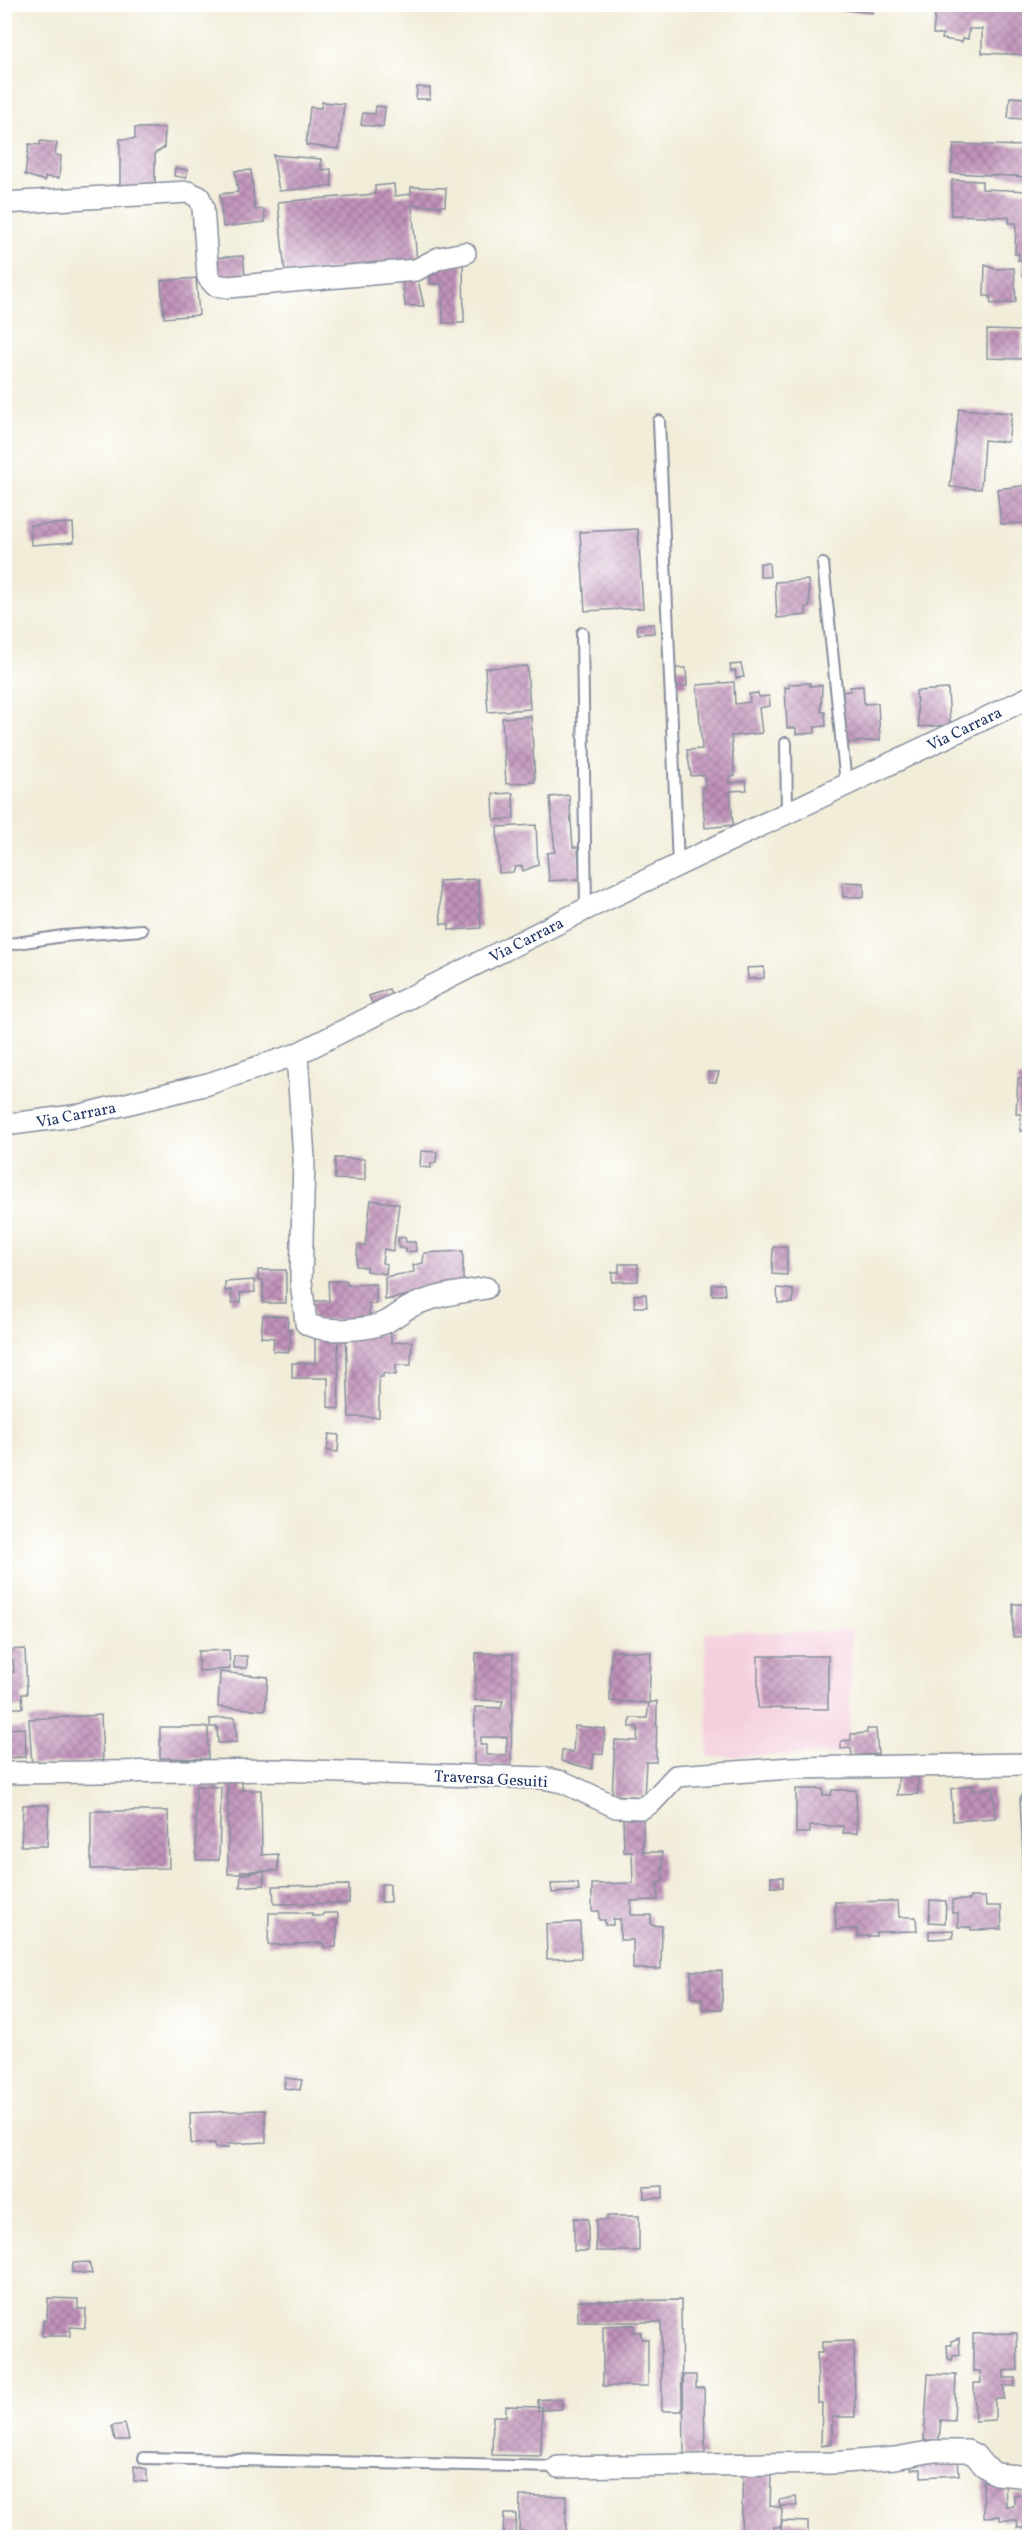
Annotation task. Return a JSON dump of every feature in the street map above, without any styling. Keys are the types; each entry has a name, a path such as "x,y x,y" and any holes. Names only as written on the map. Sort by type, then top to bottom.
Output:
{"street":[{"path":"4,203 188,192 199,197 203,207 208,277 215,285 228,287 416,270 439,258 465,253"},
{"name":"Via Carrara","path":"4,1125 81,1116 208,1084 297,1054 586,909 1029,697"},
{"path":"297,1054 304,1158 302,1281 306,1323 323,1330 374,1327 413,1305 438,1297 486,1288"},
{"name":"Traversa Gesuiti","path":"4,1773 275,1770 543,1778 563,1782 616,1807 642,1808 652,1802 676,1776 792,1768 1029,1764"},
{"path":"558,2467 832,2463 895,2458 934,2451 967,2451 975,2455 984,2466 996,2474 1029,2477"}],"lane":[{"path":"659,421 678,865"},
{"path":"823,564 846,784"},
{"path":"582,633 586,909"},
{"path":"786,743 787,812"},
{"path":"4,945 63,936 142,930"},
{"path":"144,2458 558,2467"}],"shaded area":[{"path":"852,1631 848,1753 708,1757 705,1633"}],"building":[{"path":"845,4 874,4 873,13 845,10"},
{"path":"936,4 1029,4 1029,55 982,53 982,29 969,29 968,39 963,38 962,42 942,39 943,34 933,34"},
{"path":"417,87 430,88 430,99 416,99"},
{"path":"1010,97 1025,98 1023,119 1008,118"},
{"path":"322,102 344,104 339,149 306,145 310,107 321,108"},
{"path":"376,106 385,107 383,127 361,125 363,113 375,114"},
{"path":"135,128 165,128 164,148 155,153 155,189 120,188 120,139 135,139"},
{"path":"40,141 57,143 55,155 61,156 59,178 45,177 45,181 25,175 29,144 40,145"},
{"path":"954,144 1029,146 1029,177 951,173"},
{"path":"273,155 321,159 321,170 331,169 332,186 279,191"},
{"path":"175,168 188,170 186,178 174,176"},
{"path":"251,170 255,210 264,209 265,222 223,227 220,194 238,192 235,171"},
{"path":"4,176 10,176 10,195 4,195"},
{"path":"952,180 982,181 982,189 1029,191 1029,276 1023,275 1024,260 1018,260 1019,254 1015,254 1016,223 1009,223 1009,217 951,215"},
{"path":"394,184 395,196 411,194 411,187 446,188 445,206 412,205 417,262 285,274 278,202 375,194 375,186"},
{"path":"243,256 245,275 214,277 209,258"},
{"path":"463,263 464,323 443,323 442,284 430,284 430,267"},
{"path":"985,265 995,269 1014,268 1016,302 991,304 990,296 984,296"},
{"path":"402,276 417,276 424,306 405,306"},
{"path":"196,278 199,315 164,318 161,281"},
{"path":"987,330 1022,331 1022,359 987,358"},
{"path":"959,409 1012,413 1008,442 984,440 981,489 950,487"},
{"path":"1023,443 1029,443 1029,470 1023,470"},
{"path":"1029,485 1029,523 1001,524 997,489"},
{"path":"73,523 74,542 31,545 30,525"},
{"path":"638,529 643,608 585,611 580,532"},
{"path":"760,563 769,563 770,577 760,577"},
{"path":"808,580 810,607 806,607 806,615 777,618 775,582"},
{"path":"654,624 654,633 638,634 637,625"},
{"path":"741,664 744,677 736,678 735,670 731,671 730,665"},
{"path":"527,666 530,709 488,712 485,668"},
{"path":"675,668 686,668 687,686 676,687"},
{"path":"734,682 735,704 750,702 749,694 758,693 759,697 769,696 770,706 759,708 762,733 731,736 735,776 729,776 729,783 746,781 747,790 730,791 733,825 705,828 702,787 705,787 704,775 691,776 687,750 702,749 697,685"},
{"path":"810,683 810,686 822,685 821,712 825,712 826,726 815,727 815,733 796,734 796,728 787,728 785,687 789,688 789,684"},
{"path":"863,686 864,704 878,703 880,740 845,743 841,692 850,691 850,687"},
{"path":"948,689 950,725 919,727 916,691"},
{"path":"531,716 535,782 506,784 502,718"},
{"path":"513,793 514,819 494,820 493,794"},
{"path":"569,795 573,847 578,847 580,879 549,881 547,853 555,852 550,797"},
{"path":"536,825 538,865 523,871 522,866 515,867 513,872 499,873 497,827"},
{"path":"478,879 481,928 449,930 449,924 441,924 439,881"},
{"path":"843,882 864,883 864,897 843,897"},
{"path":"764,967 764,978 748,979 747,968"},
{"path":"389,989 391,995 372,1003 369,996"},
{"path":"708,1072 719,1072 716,1082 709,1082"},
{"path":"1018,1078 1029,1079 1029,1146 1025,1146 1025,1131 1020,1131 1021,1114 1016,1114"},
{"path":"421,1151 437,1152 436,1163 431,1163 431,1168 420,1167"},
{"path":"335,1158 365,1159 365,1180 335,1179"},
{"path":"371,1200 399,1204 393,1251 384,1249 382,1263 387,1264 386,1274 366,1271 367,1267 356,1266 358,1245 365,1246"},
{"path":"405,1237 406,1242 415,1242 416,1251 406,1252 406,1248 399,1248 398,1238"},
{"path":"773,1247 787,1247 787,1275 772,1274"},
{"path":"463,1251 463,1283 455,1282 454,1286 385,1300 385,1277 414,1272 413,1265 423,1263 424,1253"},
{"path":"619,1264 638,1264 638,1281 612,1282 612,1272 619,1272"},
{"path":"258,1270 286,1270 286,1303 263,1303 263,1280 258,1280"},
{"path":"254,1280 255,1292 240,1293 241,1302 232,1303 231,1290 225,1291 225,1282"},
{"path":"328,1281 347,1281 347,1285 376,1284 376,1304 369,1304 369,1320 313,1321 312,1301 329,1301"},
{"path":"712,1284 724,1284 725,1295 712,1295"},
{"path":"777,1288 793,1290 793,1303 778,1303"},
{"path":"646,1294 647,1307 635,1307 634,1295"},
{"path":"263,1315 288,1317 287,1329 291,1329 289,1352 273,1351 274,1338 261,1337"},
{"path":"391,1333 391,1343 412,1341 411,1365 396,1365 396,1375 383,1373 383,1377 379,1377 379,1417 349,1417 346,1334"},
{"path":"315,1335 338,1335 339,1409 328,1407 328,1378 292,1378 292,1363 315,1363"},
{"path":"329,1434 339,1435 338,1452 327,1451"},
{"path":"1013,1604 1029,1604 1029,1636 1013,1637"},
{"path":"25,1649 27,1694 22,1694 23,1708 4,1708 4,1672 14,1672 13,1660 4,1661 4,1650"},
{"path":"229,1650 230,1669 199,1671 198,1651"},
{"path":"611,1651 651,1652 649,1703 610,1701"},
{"path":"476,1653 513,1654 511,1766 474,1766 475,1707 501,1708 503,1701 475,1700","holes":["481,1737 507,1737 506,1755 486,1755 486,1745 480,1745"]},
{"path":"234,1656 247,1656 247,1668 234,1668"},
{"path":"758,1656 828,1656 828,1709 758,1708"},
{"path":"220,1672 268,1677 265,1710 218,1707"},
{"path":"657,1701 656,1762 646,1762 644,1797 612,1795 615,1740 637,1741 638,1727 630,1727 630,1718 647,1718 649,1703"},
{"path":"101,1715 103,1761 32,1765 29,1719"},
{"path":"235,1717 237,1742 218,1743 217,1727 210,1727 210,1719"},
{"path":"575,1726 605,1729 603,1754 594,1754 592,1769 561,1761 562,1750 573,1752"},
{"path":"160,1727 208,1727 208,1759 160,1758"},
{"path":"25,1728 26,1757 4,1758 4,1729"},
{"path":"867,1729 876,1729 878,1754 852,1756 851,1748 841,1749 841,1741 851,1740 851,1734 867,1733"},
{"path":"899,1772 918,1772 918,1794 897,1795"},
{"path":"228,1779 242,1779 242,1790 261,1790 262,1855 278,1854 278,1871 241,1871 241,1874 228,1874"},
{"path":"973,1785 973,1790 993,1788 995,1818 953,1821 951,1789"},
{"path":"196,1786 221,1787 219,1860 196,1860"},
{"path":"1025,1786 1029,1786 1029,1875 1024,1875 1020,1799"},
{"path":"796,1789 823,1789 823,1795 831,1795 832,1790 856,1790 857,1833 843,1833 843,1826 810,1826 810,1833 796,1833"},
{"path":"23,1805 49,1805 47,1846 21,1846"},
{"path":"91,1811 168,1811 169,1868 91,1869"},
{"path":"643,1816 643,1852 662,1852 663,1882 657,1883 658,1900 631,1901 631,1915 651,1915 651,1925 662,1926 661,1969 633,1969 633,1940 620,1940 620,1919 613,1919 613,1925 605,1925 605,1920 599,1920 599,1911 592,1911 592,1884 633,1883 632,1852 624,1852 623,1817"},
{"path":"264,1871 264,1885 240,1887 241,1874"},
{"path":"771,1877 783,1877 783,1887 771,1887"},
{"path":"578,1883 579,1891 552,1893 551,1884"},
{"path":"381,1884 390,1884 390,1902 381,1902"},
{"path":"349,1885 349,1903 274,1904 273,1886"},
{"path":"970,1897 985,1897 986,1906 1001,1906 1002,1929 971,1930 971,1927 958,1927 958,1913 952,1913 952,1900 970,1900"},
{"path":"930,1900 946,1901 945,1923 929,1922"},
{"path":"898,1901 899,1917 916,1917 917,1931 876,1932 876,1936 858,1936 858,1929 836,1930 835,1902"},
{"path":"269,1913 312,1913 312,1916 323,1916 324,1913 338,1913 336,1947 324,1947 323,1943 268,1945"},
{"path":"580,1922 581,1958 547,1959 546,1924"},
{"path":"953,1930 953,1938 929,1939 929,1931"},
{"path":"691,1971 722,1971 722,2009 702,2009 702,1998 692,1998"},
{"path":"285,2078 302,2080 300,2090 284,2088"},
{"path":"265,2110 266,2142 228,2144 228,2148 215,2148 215,2143 191,2144 190,2113"},
{"path":"663,2186 663,2198 644,2198 644,2187"},
{"path":"607,2216 639,2216 639,2251 596,2251 596,2220 607,2220"},
{"path":"574,2218 588,2219 588,2251 574,2251"},
{"path":"89,2262 92,2274 72,2272 73,2263"},
{"path":"48,2298 78,2299 78,2309 86,2309 85,2328 70,2327 70,2336 42,2336 43,2320 47,2321"},
{"path":"681,2300 682,2411 662,2411 661,2322 578,2322 578,2301"},
{"path":"634,2325 634,2332 641,2332 641,2339 648,2339 648,2386 603,2386 603,2326"},
{"path":"1017,2333 1018,2370 1004,2371 1004,2378 1015,2378 1015,2386 1004,2386 1004,2399 995,2399 995,2420 975,2421 974,2383 981,2383 980,2371 973,2371 973,2334"},
{"path":"959,2338 960,2355 953,2356 952,2360 948,2359 947,2345 952,2345 951,2341"},
{"path":"854,2341 855,2417 832,2417 832,2444 821,2446 822,2403 818,2403 817,2353 822,2353 822,2342"},
{"path":"928,2374 956,2375 954,2421 941,2420 939,2440 924,2440"},
{"path":"683,2375 696,2375 696,2388 704,2388 705,2456 684,2456"},
{"path":"561,2398 562,2409 542,2410 542,2407 538,2407 538,2400"},
{"path":"506,2406 538,2407 538,2411 542,2410 541,2456 492,2455 493,2416 506,2416"},
{"path":"125,2424 129,2440 115,2440 112,2426"},
{"path":"958,2454 959,2475 921,2477 921,2469 911,2469 911,2462"},
{"path":"134,2466 147,2469 147,2482 134,2481"},
{"path":"743,2468 757,2469 757,2475 771,2475 770,2506 782,2508 781,2527 774,2527 774,2536 741,2538"},
{"path":"1005,2479 1006,2506 1014,2506 1014,2495 1025,2494 1027,2528 1018,2528 1017,2520 1000,2520 1000,2516 984,2517 983,2481"},
{"path":"520,2496 566,2496 566,2537 527,2536 528,2531 519,2531"},
{"path":"796,2497 797,2506 780,2506 779,2500"},
{"path":"504,2514 516,2514 515,2536 503,2536"},
{"path":"782,2521 808,2522 808,2538 780,2538"}]}
